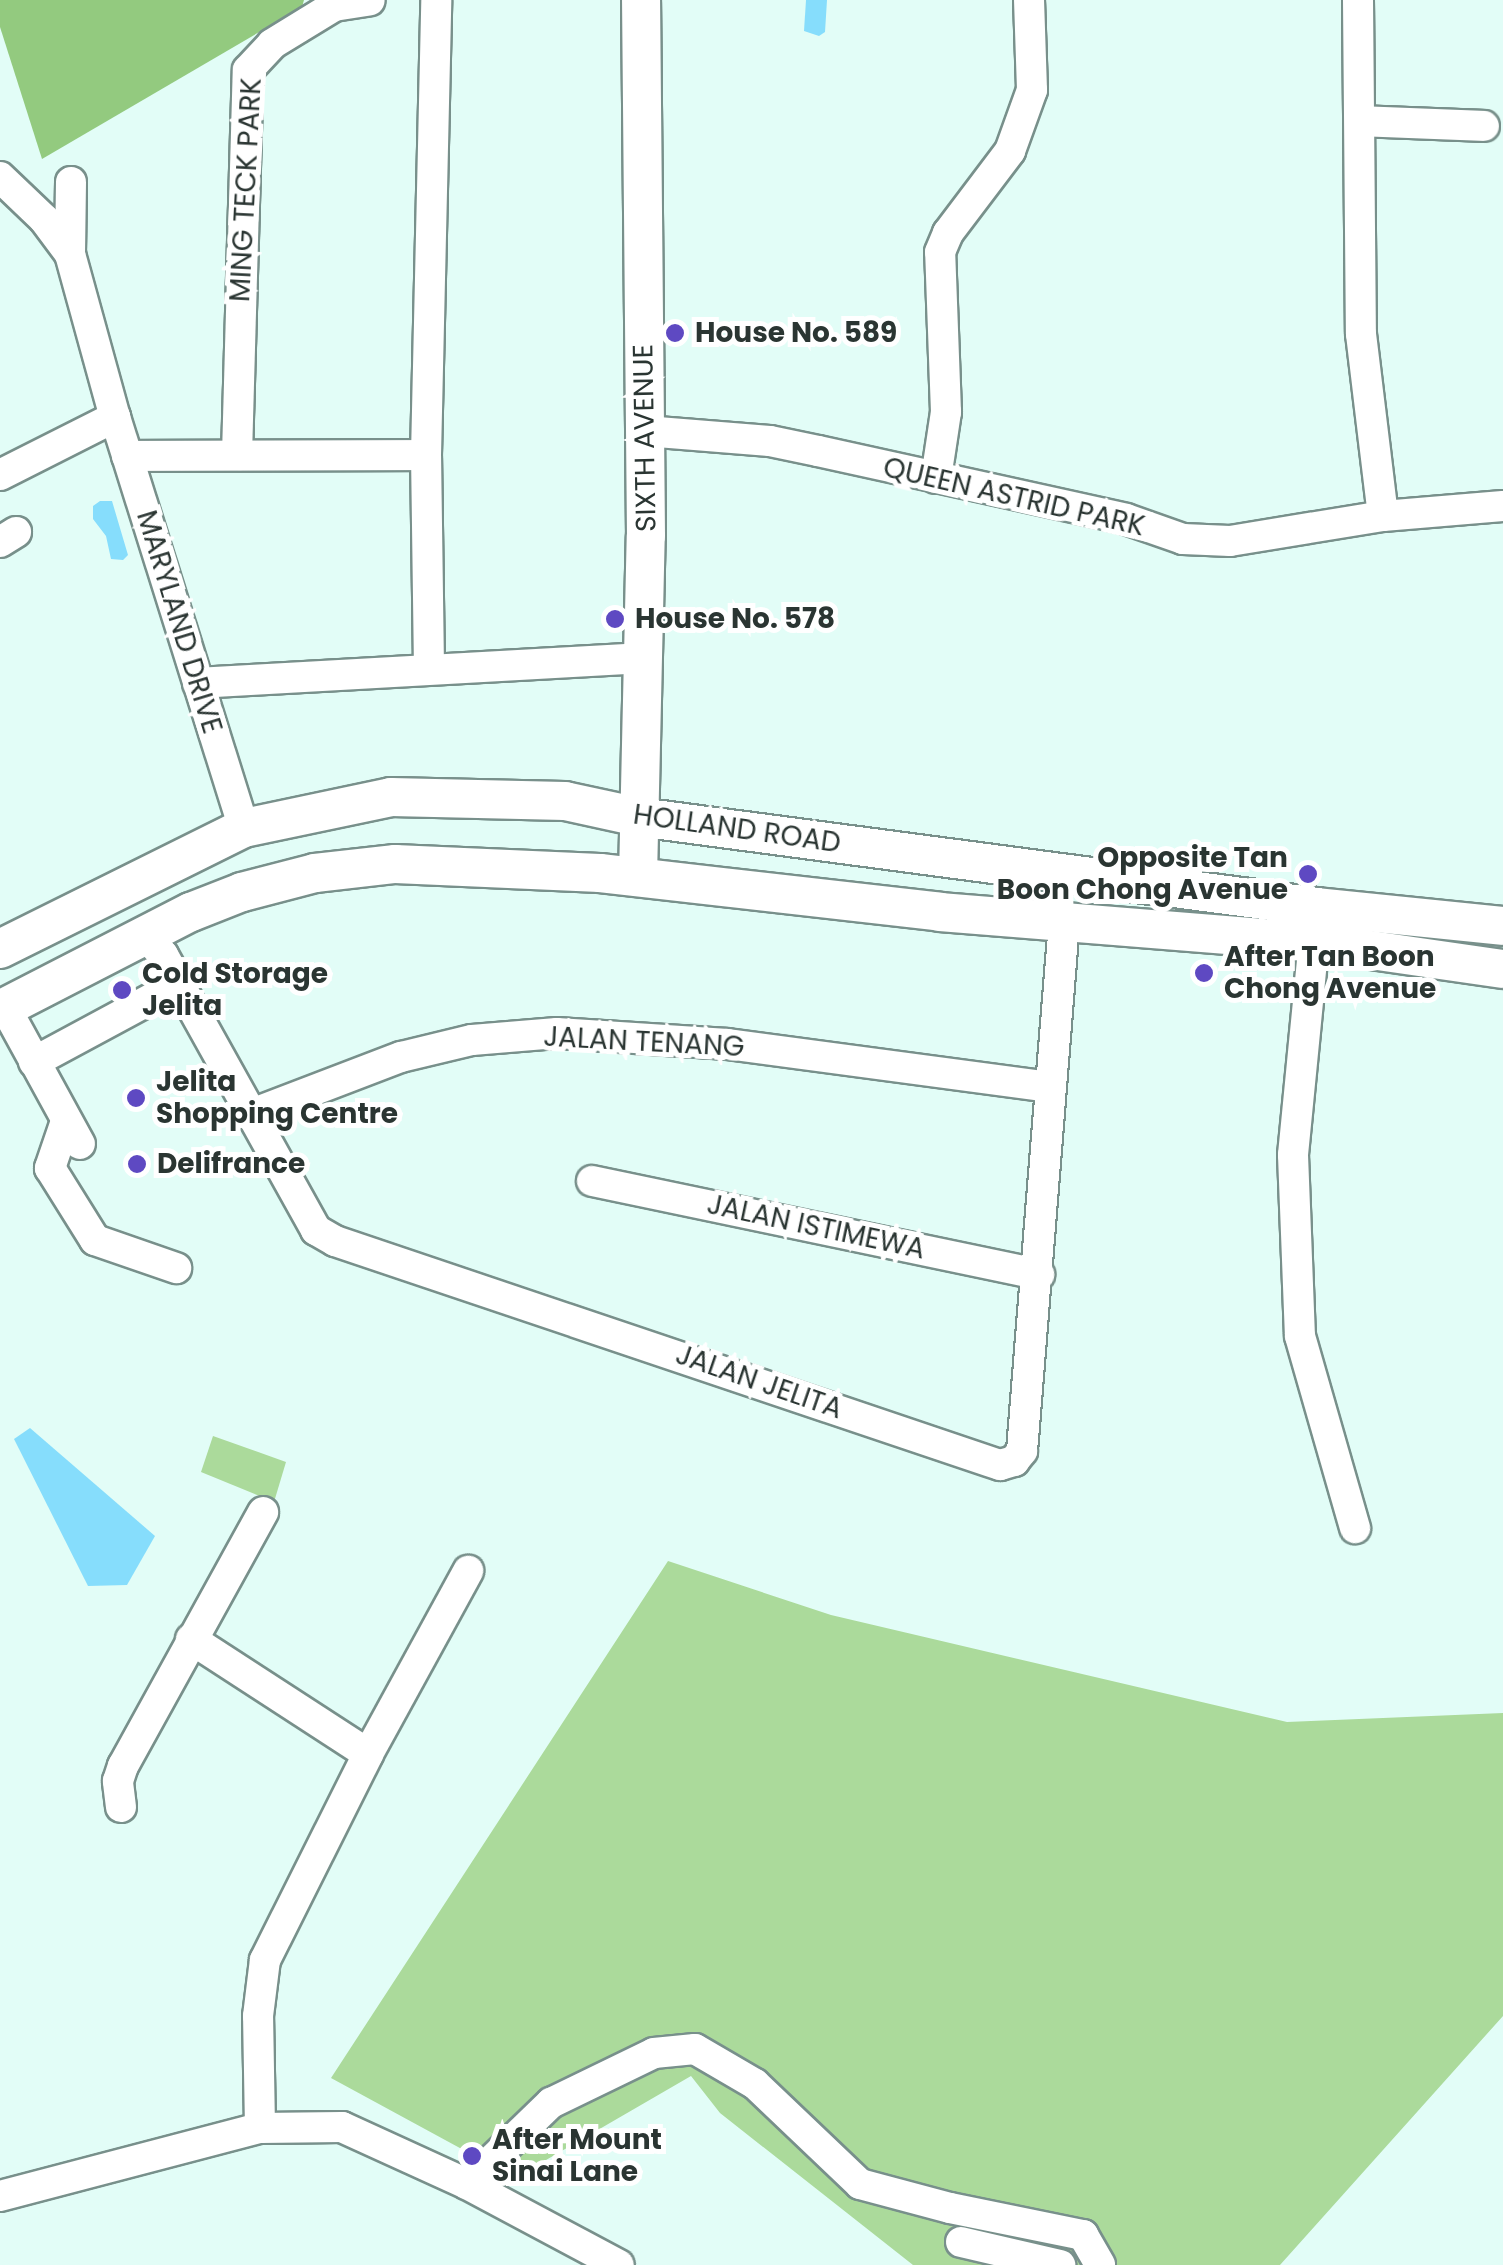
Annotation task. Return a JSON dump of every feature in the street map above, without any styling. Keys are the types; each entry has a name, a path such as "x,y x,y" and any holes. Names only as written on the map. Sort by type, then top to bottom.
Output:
{"main road":[{"name":"SIXTH AVENUE","path":"638,876 644,718 645,431 640,0"},
{"path":"564,801 588,795 617,773 644,718"},
{"name":"HOLLAND ROAD","path":"0,949 244,828 391,797 564,801 639,817 1316,924 1503,969"},
{"name":"HOLLAND ROAD","path":"2,1008 145,934 242,892 315,873 394,864 504,866 638,876 1064,924 1503,926"},
{"path":"42,928 108,921 145,934"}],"street":[{"name":"MING TECK PARK","path":"237,455 248,70 272,44 334,6 370,0"},
{"path":"429,668 426,455 436,0"},
{"path":"936,478 946,412 940,252 948,233 1010,151 1032,90 1030,0"},
{"path":"1358,0 1362,334 1383,516"},
{"path":"1360,121 1484,126"},
{"path":"0,177 44,219 70,254"},
{"name":"MARYLAND DRIVE","path":"70,182 70,254 115,417 244,828"},
{"path":"0,475 115,417"},
{"name":"QUEEN ASTRID PARK","path":"645,431 770,441 1126,519 1183,539 1230,542 1383,516 1503,506"},
{"path":"128,456 426,455"},
{"path":"198,683 642,658"},
{"name":"JALAN JELITA","path":"145,934 163,955 316,1230 335,1240 1000,1465 1014,1461 1022,1451 1064,924"},
{"path":"1316,924 1293,1156 1300,1336 1355,1528"},
{"path":"34,1062 179,984"},
{"path":"2,1008 73,1132 50,1168 96,1240 176,1268"},
{"name":"JALAN TENANG","path":"249,1115 401,1056 472,1040 557,1033 728,1044 1049,1087"},
{"name":"JALAN ISTIMEWA","path":"592,1180 1039,1274"},
{"path":"121,1807 118,1781 123,1766 264,1512"},
{"path":"260,2128 258,2016 265,1960 368,1754 468,1570"},
{"path":"192,1639 368,1754"},
{"path":"467,2184 552,2103 654,2053 695,2048 755,2084 860,2184 950,2208 1083,2235 1100,2265"},
{"path":"0,2196 260,2128 342,2127 467,2184 619,2265"},
{"path":"950,2208 965,2254 1060,2265"}],"green space":[{"path":"0,0 304,0 302,7 42,159 0,27"},
{"path":"213,1436 286,1462 274,1502 201,1472"},
{"path":"668,1561 831,1615 1287,1722 1503,1713 1503,2016 1280,2265 913,2265 720,2113 691,2076 515,2178 331,2078"}],"water":[{"path":"806,0 827,0 825,32 819,36 804,31"},
{"path":"100,501 112,501 128,555 123,560 111,559 106,536 93,519 93,506"},
{"path":"30,1428 155,1536 127,1585 88,1586 14,1439"}],"place":[{"name":"House No. 589","path":"675,333"},
{"name":"House No. 578","path":"615,619"},
{"name":"Opposite Tan Boon Chong Avenue","path":"1308,874"},
{"name":"After Tan Boon Chong Avenue","path":"1204,973"},
{"name":"Cold Storage Jelita","path":"122,990"},
{"name":"Jelita Shopping Centre","path":"136,1098"},
{"name":"Delifrance","path":"137,1164"},
{"name":"After Mount Sinai Lane","path":"472,2156"}]}
